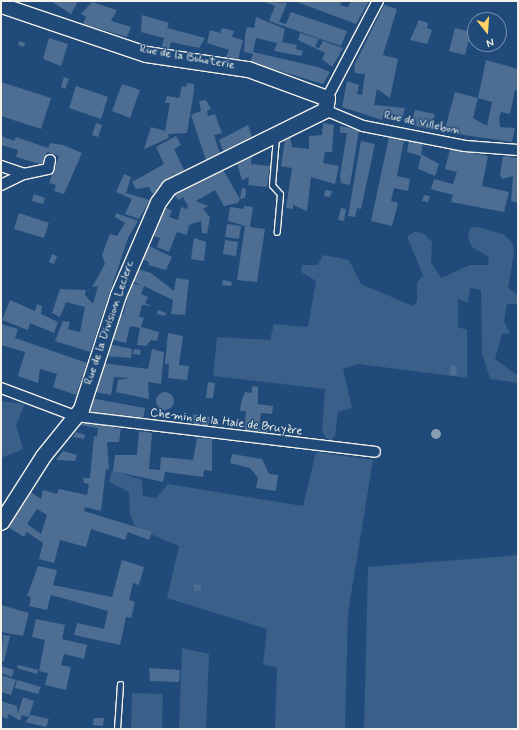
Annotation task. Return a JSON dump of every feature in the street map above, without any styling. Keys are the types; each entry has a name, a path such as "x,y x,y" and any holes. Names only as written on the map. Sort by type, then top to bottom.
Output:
{"main road":[{"name":"Rue de la Buhoterie","path":"1,4 146,54 248,69 326,104"},
{"name":"Rue de la Division Leclerc","path":"1,522 43,456 81,409 118,295 158,202 169,187 198,170 276,134 326,104"}],"street":[{"path":"326,104 378,1"},
{"name":"Rue de Villebon","path":"326,104 363,126 465,146 518,150"},
{"path":"1,185 24,174 48,169 50,160"},
{"path":"1,166 24,174"},
{"name":"Chemin de la Haie de Bruyère","path":"1,388 14,391 75,416 375,452"}],"lane":[{"path":"276,134 272,185 280,194 277,232"},
{"path":"117,729 120,684"}],"shaded area":[{"path":"477,227 503,234 512,242 514,253 508,288 518,295 518,304 507,304 504,322 510,333 502,334 495,359 518,376 518,383 490,379 482,353 481,290 470,288 468,303 458,299 458,327 467,330 467,378 358,364 343,369 352,408 338,412 335,436 330,442 322,432 325,389 213,376 217,337 270,340 274,324 308,327 316,281 301,272 302,265 318,265 323,255 349,260 361,284 413,306 417,301 417,283 423,275 407,237 415,231 424,234 432,242 431,262 441,278 470,265 488,265 489,257 472,247 468,238 470,228"},
{"path":"1,401 25,404 16,425 23,449 1,458"},
{"path":"316,452 373,460 348,613 345,729 275,729 277,667 263,665 267,629 167,598 179,546 136,528 130,515 129,492 109,482 112,470 142,480 143,496 156,498 168,484 303,506"},
{"path":"518,555 518,729 364,729 368,567"},
{"path":"182,648 209,654 206,729 179,729"},
{"path":"132,693 163,694 162,729 131,729"}],"building":[{"path":"51,1 78,1 71,14"},
{"path":"262,1 287,3 279,22 286,24 291,12 347,31 341,46 269,21 275,6"},
{"path":"342,1 340,5 348,7 351,1 369,1 356,24 297,2"},
{"path":"92,2 117,10 111,21 131,27 127,37 83,24 86,17 81,14"},
{"path":"384,5 397,9 383,55 398,59 390,98 377,89 374,105 405,108 402,119 383,115 382,120 342,107 347,81 359,85 357,94 362,95 365,74 355,73 354,66"},
{"path":"142,15 169,23 167,28 205,38 199,48 171,42 169,49 162,47 164,38 141,32"},
{"path":"256,17 285,29 282,42 297,45 296,49 303,51 301,56 274,51 277,43 256,38 253,52 318,67 330,72 323,84 250,62 253,54 244,52 245,36 247,27 254,28"},
{"path":"419,20 428,23 427,28 432,30 427,44 410,40"},
{"path":"222,28 234,31 232,37 243,40 238,59 226,57 229,50 207,43 210,30 220,33"},
{"path":"455,28 467,31 467,47 465,55 449,51"},
{"path":"300,33 319,39 315,47 319,48 323,41 343,48 332,67 322,59 325,53 298,40"},
{"path":"49,38 68,44 61,66 43,59"},
{"path":"19,41 25,43 24,47 18,45"},
{"path":"486,60 518,69 518,91 515,90 510,114 501,112 499,118 500,127 515,128 512,142 444,132 455,92 478,98","holes":["478,98 492,102 487,126 473,118"]},
{"path":"64,77 69,79 65,89 61,87"},
{"path":"1,82 51,98 41,129 1,116"},
{"path":"187,83 194,84 194,91 187,133 168,134 169,138 144,149 151,127 165,131 170,103 165,103 167,96 179,98 182,86 186,87"},
{"path":"122,84 140,90 130,118 112,111"},
{"path":"76,86 108,97 101,119 69,108"},
{"path":"206,100 211,109 207,111 208,116 215,114 222,133 214,135 220,153 206,160 191,115 201,111 199,101"},
{"path":"415,110 435,114 431,130 415,126 416,121 412,120"},
{"path":"96,123 102,125 98,137 92,135"},
{"path":"323,123 334,125 332,152 325,152 323,163 339,166 335,184 311,177 307,211 293,205 293,209 286,208 292,168 281,166 285,139 290,136 292,147 309,149 309,136 322,135"},
{"path":"248,125 252,137 223,151 219,140"},
{"path":"340,126 359,130 350,185 341,183 340,176 347,133 340,133"},
{"path":"1,136 14,141 16,137 48,148 50,143 63,145 82,153 64,194 54,191 56,185 49,183 59,156 47,152 43,165 16,157 18,150 1,145"},
{"path":"176,136 181,145 174,149 184,170 152,194 149,187 136,189 132,182 164,164 156,147"},
{"path":"389,137 404,140 397,176 410,179 408,191 394,188 391,201 398,203 392,226 371,221"},
{"path":"361,141 375,144 361,209 357,208 355,217 348,216"},
{"path":"409,141 423,144 421,154 439,164 435,176 418,169 421,156 407,152"},
{"path":"450,149 488,156 482,186 509,192 504,212 451,202 453,195 431,189 434,179 453,184 457,172 445,169"},
{"path":"252,154 251,164 270,166 267,187 248,185 249,177 242,180 236,161"},
{"path":"503,156 518,158 518,203 511,201 513,176 502,179 500,174"},
{"path":"222,168 240,199 238,203 224,206 215,190 196,201 208,206 203,209 210,217 207,234 202,233 201,221 189,225 187,235 177,232 169,252 157,247 160,238 148,234 163,206 172,211 169,217 178,220 181,207 187,209 188,206 183,197 179,200 174,195"},
{"path":"124,174 131,177 126,193 150,200 139,219 125,214 132,199 116,192"},
{"path":"242,188 246,189 245,198 240,199"},
{"path":"325,190 332,191 330,197 324,196"},
{"path":"34,194 45,198 43,204 32,201"},
{"path":"424,195 430,196 428,202 422,201"},
{"path":"244,206 253,207 250,227 265,229 257,282 237,280 245,226 228,221 230,207 243,209"},
{"path":"341,208 346,209 344,221 338,220"},
{"path":"19,213 49,223 44,238 14,229"},
{"path":"116,213 138,221 128,238 90,352 55,341 63,321 70,322 68,329 80,332 85,307 66,302 60,317 52,313 60,289 86,290 85,295 93,304 98,286 92,287 105,264 102,255 110,234 117,236 125,223 115,217"},
{"path":"227,224 241,226 239,239 225,237"},
{"path":"194,238 206,242 204,261 191,259"},
{"path":"225,240 238,242 236,256 223,254"},
{"path":"143,243 172,257 166,270 148,265 149,262 137,257"},
{"path":"52,254 57,256 54,264 49,262"},
{"path":"134,268 151,273 174,291 176,278 189,280 185,315 171,314 173,300 144,286 141,294 148,297 145,303 152,306 142,305 139,317 144,318 141,327 159,332 157,341 151,340 146,346 137,345 140,328 130,326 126,343 110,339 118,313 123,315 127,300 122,298 127,282 142,286 130,280"},
{"path":"223,280 232,282 231,286 222,285"},
{"path":"10,300 35,311 37,304 42,306 41,314 58,322 54,333 30,323 28,330 2,320"},
{"path":"158,310 166,313 165,316 157,314"},
{"path":"1,324 18,329 15,338 87,363 76,395 53,387 57,374 40,369 38,383 18,376 25,352 1,345"},
{"path":"168,333 183,336 179,365 189,366 187,380 168,378 169,364 165,364"},
{"path":"108,344 132,349 131,358 104,356"},
{"path":"134,349 141,350 140,355 133,354"},
{"path":"152,349 164,352 161,384 148,382 149,399 116,392 118,380 130,378 114,377 111,395 95,392 102,363 148,369"},
{"path":"451,365 457,366 456,376 450,375"},
{"path":"208,382 215,383 213,398 206,398"},
{"path":"252,386 258,387 258,404 273,406 272,414 261,413 259,428 268,429 267,437 244,435 246,411 240,411 241,403 245,392 252,393"},
{"path":"161,392 169,392 174,397 172,408 169,410 161,410 156,405 156,397"},
{"path":"90,398 145,408 142,425 85,415"},
{"path":"193,414 210,417 207,431 194,430"},
{"path":"83,420 121,429 119,442 107,442 109,470 106,469 101,511 85,507 84,511 152,532 149,540 128,532 125,540 91,529 86,547 60,540 54,563 39,559 43,543 27,532 24,537 8,527 31,492 41,499 43,490 57,494 59,489 87,495 89,484 84,483 83,478 90,478 94,436 97,437 98,428 80,425","holes":["37,509 47,515 41,534 27,524"]},
{"path":"166,420 180,422 180,428 165,427"},
{"path":"139,431 152,433 149,469 160,470 161,457 193,460 197,438 212,439 212,471 204,470 203,477 165,472 163,482 113,471 115,455 137,455"},
{"path":"76,432 85,435 84,439 73,437"},
{"path":"63,451 77,455 75,461 56,460"},
{"path":"232,454 262,459 269,474 278,475 276,491 256,488 258,478 250,468 230,463"},
{"path":"122,560 144,567 139,585 133,583 129,600 135,602 131,618 126,617 120,645 74,635 77,623 104,629 108,611 51,595 47,610 29,606 31,597 27,596 38,566 57,570 53,585 112,597"},
{"path":"194,584 201,585 201,591 194,591"},
{"path":"1,605 29,613 23,636 1,632"},
{"path":"36,619 65,625 62,639 87,645 84,659 64,654 61,665 71,667 66,690 45,685 48,673 39,671 45,640 32,637"},
{"path":"3,635 10,636 4,662 1,661"},
{"path":"18,665 38,670 37,674 17,668"},
{"path":"1,666 14,670 12,677 1,673"},
{"path":"149,668 180,670 179,682 150,681"},
{"path":"1,675 16,680 11,695 1,692"},
{"path":"17,680 41,687 38,694 15,688"},
{"path":"23,697 34,701 29,717 22,715 20,721 9,714 7,719 1,716 1,701 17,706 18,713"},
{"path":"31,715 49,719 46,727 25,722"},
{"path":"94,718 104,718 103,726 93,725"}]}
